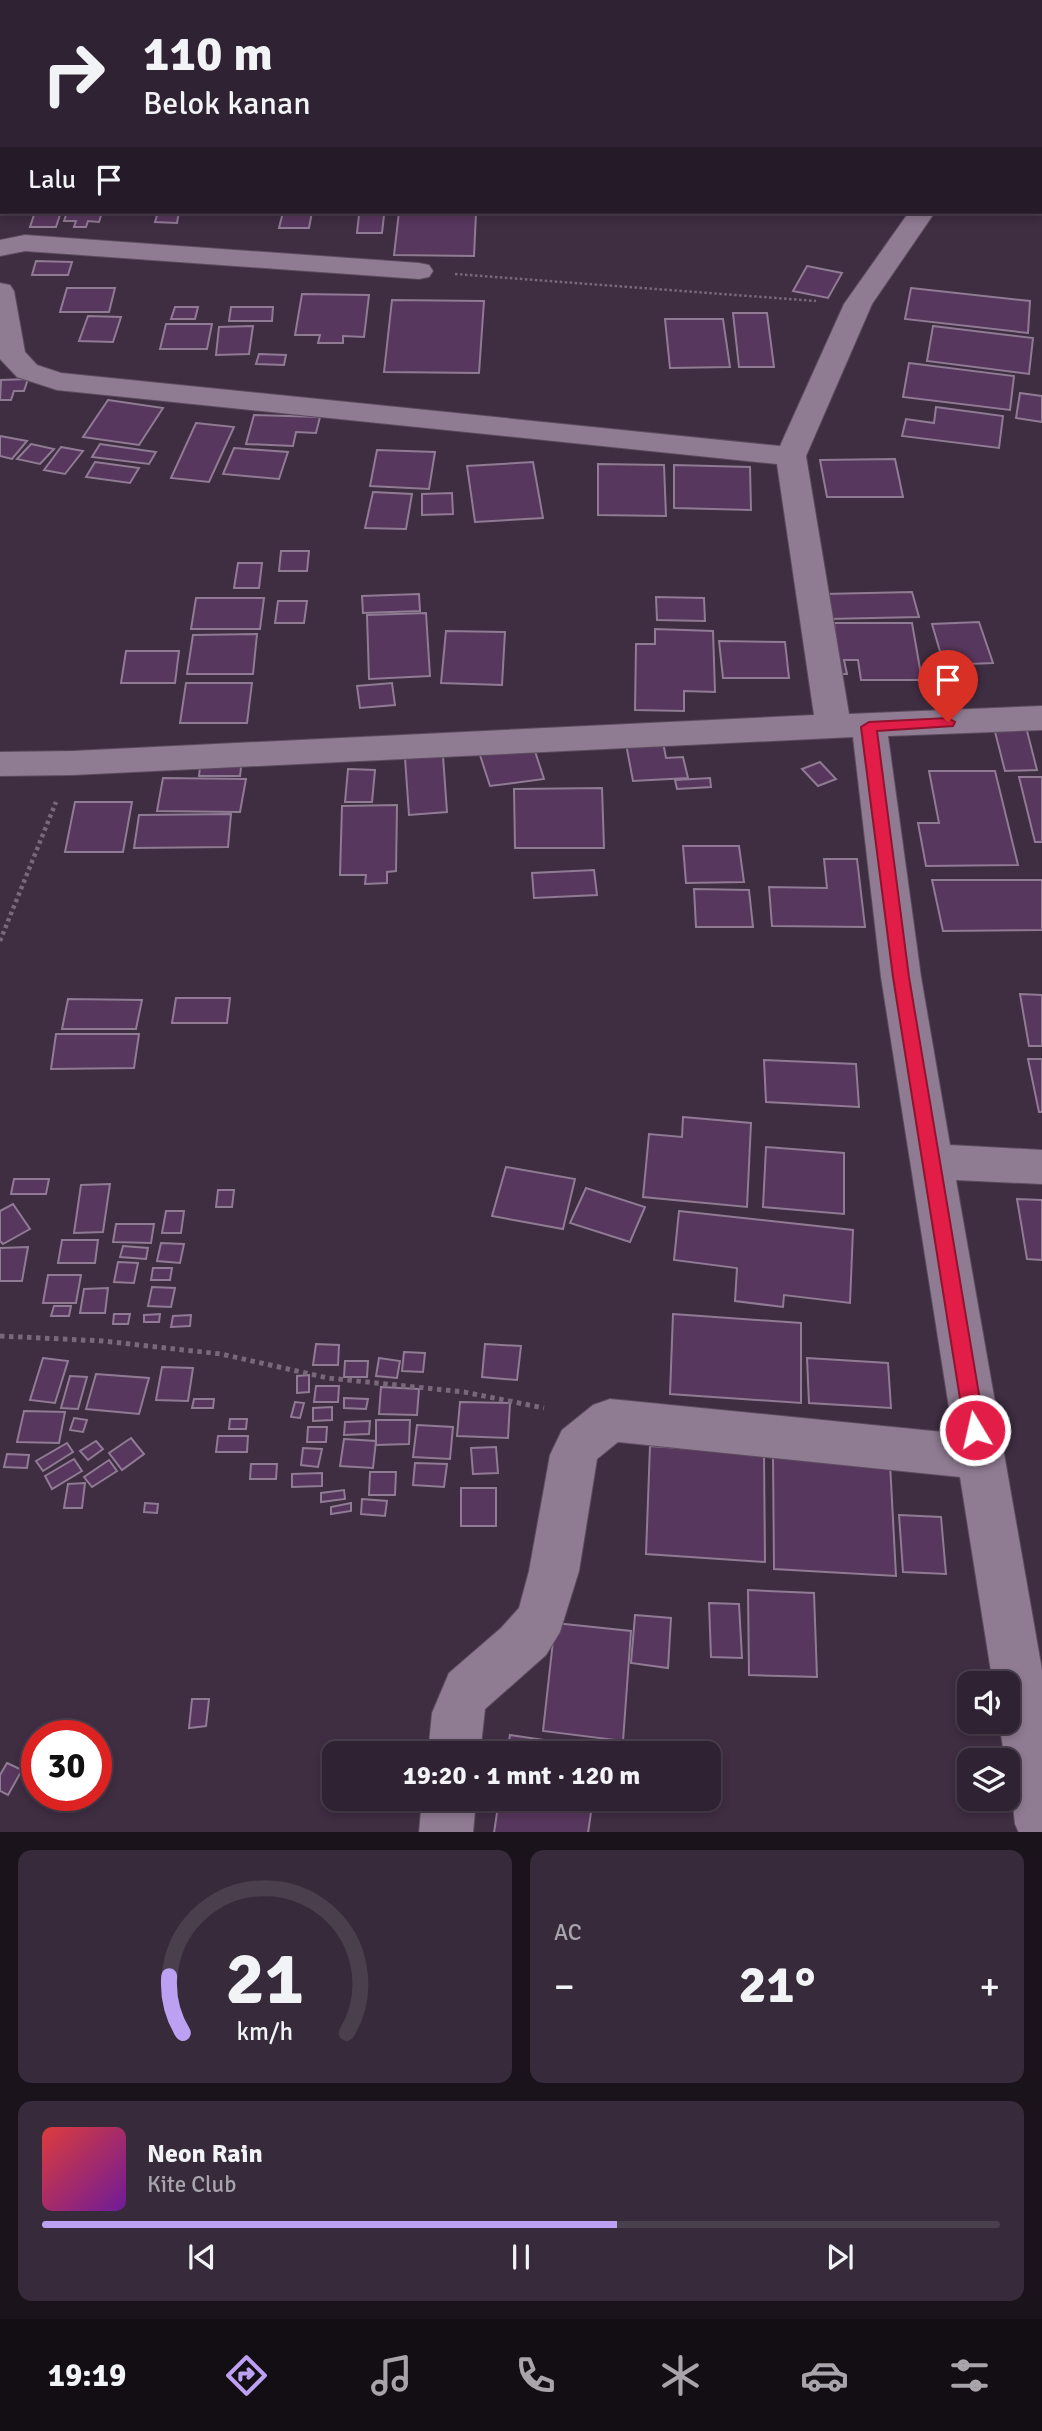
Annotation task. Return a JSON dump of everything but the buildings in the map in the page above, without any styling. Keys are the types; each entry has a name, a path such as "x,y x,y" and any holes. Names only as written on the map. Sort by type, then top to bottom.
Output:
{"street":[{"path":"921,214 858,304 791,456 852,727 901,977 1042,1824"},
{"path":"0,248 24,243 419,271"},
{"path":"0,291 11,354 27,371 57,381 791,456"},
{"path":"0,764 73,763 543,737 1042,718"},
{"path":"933,1162 1042,1167"},
{"path":"455,1741 459,1710 466,1692 536,1628 552,1573 574,1455 579,1446 610,1420 979,1457"},
{"path":"446,1832 448,1811"}],"path":[{"path":"419,271 858,304"},
{"path":"0,941 73,763"},
{"path":"0,1336 103,1341 221,1354 328,1378 464,1392 610,1420"}],"route":[{"path":"948,722 869,727 901,977 975,1430"}]}
